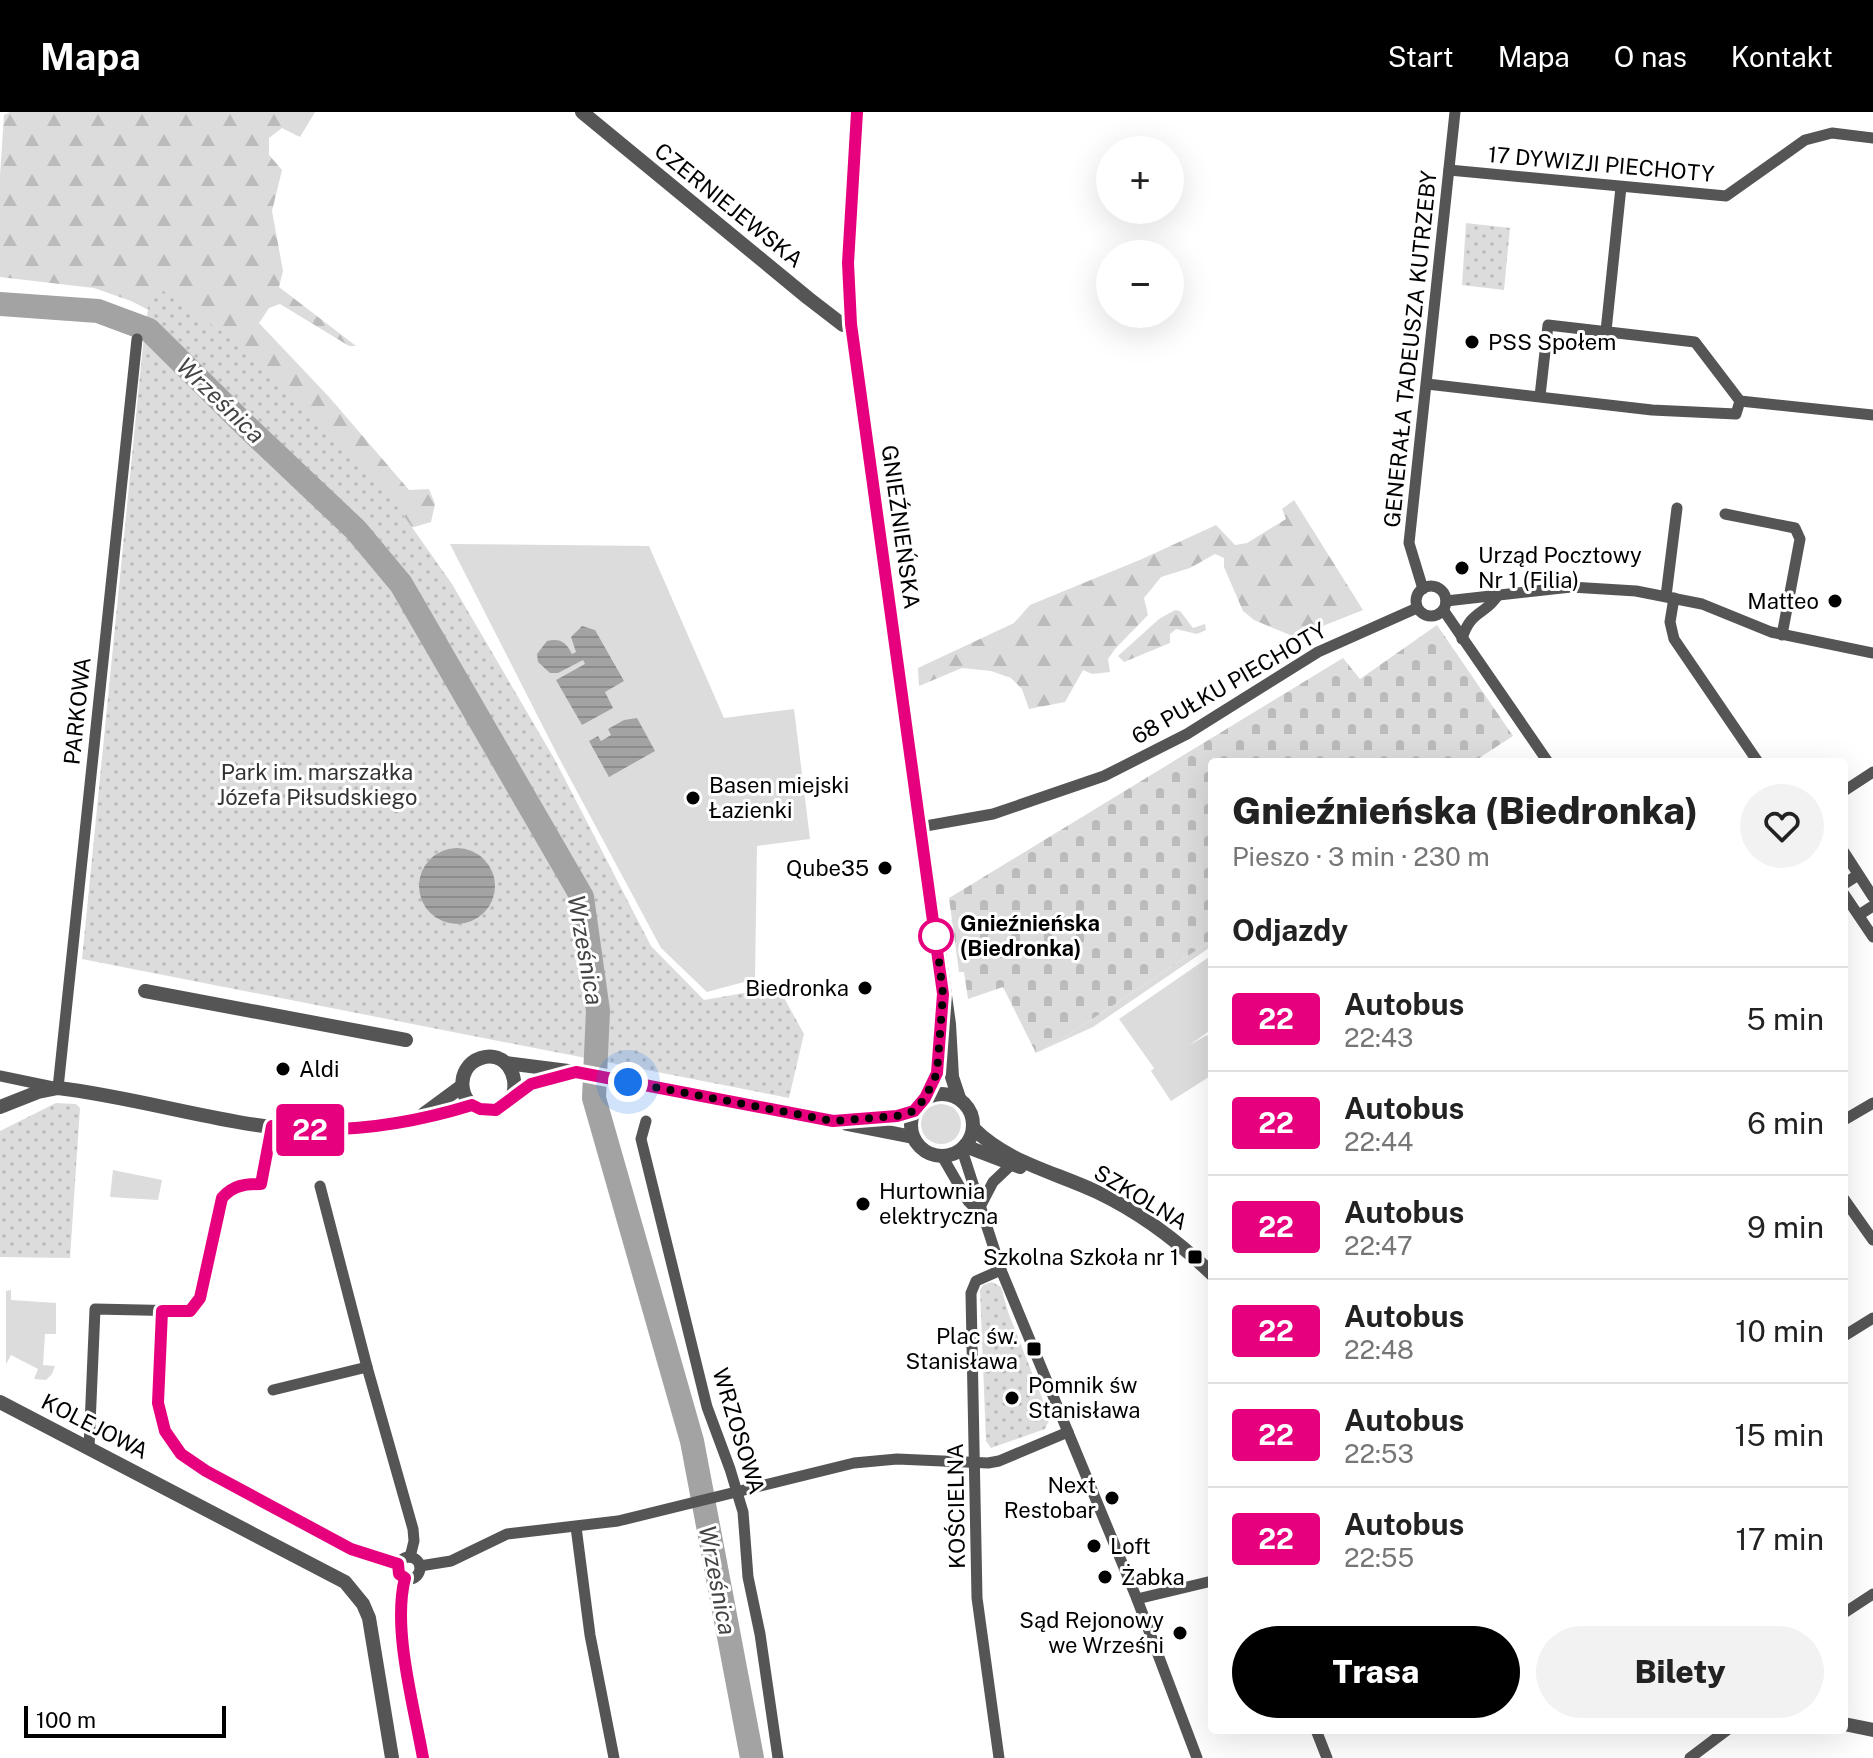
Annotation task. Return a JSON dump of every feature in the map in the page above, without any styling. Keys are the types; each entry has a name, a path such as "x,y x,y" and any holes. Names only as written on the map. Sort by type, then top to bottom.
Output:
{"street":[{"name":"CZERNIEJEWSKA","path":"582,112 808,298 843,325 851,324"},
{"name":"GNIEŹNIEŃSKA","path":"857,112 848,263 851,324 949,1024 952,1077 959,1098"},
{"name":"GENERAŁA TADEUSZA KUTRZEBY","path":"1423,589 1409,543 1455,112"},
{"name":"17 DYWIZJI PIECHOTY","path":"1449,170 1726,196 1805,140 1832,133 1873,138"},
{"path":"1606,331 1621,187"},
{"path":"1540,396 1548,325 1695,342 1740,401 1873,415"},
{"name":"PARKOWA","path":"58,1088 137,339"},
{"path":"1427,384 1652,410 1736,414 1740,401"},
{"path":"1677,508 1670,597 1674,639 1755,758"},
{"path":"1725,514 1795,528 1800,539 1782,635"},
{"path":"1545,758 1462,639 1445,606 1443,592 1437,588 1423,589 1418,594 1417,608 1433,616 1445,606 1498,595 1591,587 1670,597 1702,604 1782,635 1873,653"},
{"path":"1462,639 1472,617 1492,604 1498,595"},
{"name":"68 PUŁKU PIECHOTY","path":"920,827 993,814 1104,776 1187,734 1318,652 1417,608"},
{"path":"1848,788 1873,772"},
{"path":"1848,859 1873,897"},
{"path":"1848,881 1858,875"},
{"path":"1848,900 1873,937"},
{"path":"1859,915 1873,906"},
{"path":"145,991 406,1040"},
{"name":"GNIEŹNIEŃSKA","path":"925,1098 937,1073 943,994"},
{"path":"417,1119 462,1086 466,1070 480,1058 498,1058 506,1063 576,1072 913,1137"},
{"path":"506,1063 515,1078 513,1095"},
{"path":"462,1086 472,1105 496,1110 531,1084 576,1072"},
{"path":"0,1076 272,1126 329,1131 417,1119 472,1105"},
{"path":"0,1107 38,1092 58,1088"},
{"path":"963,1148 942,1156 925,1151 913,1137 914,1111 925,1098 942,1093 959,1098 970,1111 973,1128 963,1148 1001,1270 1137,1599 1197,1758"},
{"path":"1848,1118 1873,1103"},
{"path":"839,1122 897,1116 914,1111"},
{"name":"WRZOSOWA","path":"646,1121 641,1139 707,1407 738,1490 743,1512 748,1577 760,1634 778,1758"},
{"path":"89,1448 95,1309 190,1311 196,1305 222,1198 229,1190 243,1184 261,1184 272,1126"},
{"name":"SZKOLNA","path":"973,1128 994,1146 1040,1170 1101,1193 1191,1254 1208,1270"},
{"name":"SZKOLNA","path":"963,1148 1011,1165 1040,1170"},
{"path":"942,1156 968,1201 981,1211"},
{"path":"981,1211 993,1182 1011,1165"},
{"path":"320,1186 413,1529 415,1562 418,1575 405,1578 399,1574 398,1564 403,1558 415,1562 451,1561 507,1534 618,1521 873,1460 999,1461 1068,1432"},
{"path":"1848,1205 1873,1240"},
{"name":"KOŚCIELNA","path":"999,1758 977,1598 972,1288 979,1279 1001,1270"},
{"path":"162,1311 158,1403 165,1431 181,1454 206,1471 351,1549 398,1564"},
{"path":"1848,1334 1873,1318"},
{"path":"273,1390 367,1367"},
{"name":"KOLEJOWA","path":"0,1402 345,1582 363,1604 369,1618 392,1758"},
{"path":"576,1527 590,1635 614,1758"},
{"path":"405,1578 401,1597 402,1636 423,1758"},
{"path":"1137,1599 1208,1582"},
{"path":"1848,1610 1873,1594"},
{"path":"1848,1725 1873,1730"},
{"path":"1318,1734 1327,1758"},
{"path":"1690,1758 1722,1734"}],"green space":[{"path":"10,112 315,112 300,137 282,128 269,138 269,155 282,170 272,211 283,271 279,287 356,346 349,346 280,304 269,308 259,323 330,398 409,490 429,489 435,504 431,522 404,530 172,322 131,301 94,288 0,277 0,176 4,115"},
{"path":"1466,223 1510,228 1504,290 1462,285"},
{"name":"Park im. marszałka Józefa Piłsudskiego","path":"152,283 225,334 310,408 397,506 452,584 555,760 651,946 704,1000 778,987 804,1034 789,1098 82,959 144,335"},
{"path":"1294,500 1363,610 1295,637 1254,620 1243,611 1224,567 1224,558 1215,554 1190,568 1161,577 1144,598 1148,615 1108,659 1110,672 1092,674 1083,670 1065,702 1029,709 1022,689 1011,678 991,671 962,668 919,686 918,668 1014,623 1030,605 1216,525 1235,545 1247,543 1286,519 1282,509"},
{"name":"Basen miejski Łazienki","path":"450,544 649,546 724,718 794,709 810,839 757,846 755,979 707,992 661,948 559,758"},
{"path":"1175,610 1180,611 1193,628 1205,624 1206,630 1197,634 1176,629 1170,634 1170,643 1124,662 1118,656 1159,619"},
{"path":"1437,625 1513,736 1479,758 1208,758 1208,943 1036,1053 1003,987 968,999 964,972 959,972 949,898 1343,658 1360,679"},
{"path":"1208,943 1208,949 1093,1027 1036,1053"},
{"path":"1208,958 1208,1032 1188,1046 1207,1035 1208,1078 1171,1101 1151,1071 1154,1068 1119,1019"},
{"path":"56,1103 76,1104 80,1108 70,1258 0,1257 0,1131"},
{"path":"941,1104 955,1110 961,1124 955,1138 941,1144 927,1138 921,1124 927,1110"},
{"path":"113,1170 162,1180 158,1200 110,1197"},
{"path":"992,1282 1001,1287 1050,1418 1045,1429 991,1448 986,1441 980,1290 983,1285"},
{"path":"11,1290 11,1300 56,1303 56,1334 45,1334 43,1365 55,1366 46,1380 34,1379 38,1369 11,1355 6,1364 6,1291"}],"shaded area":[{"path":"582,626 595,630 624,681 605,692 613,708 582,725 556,680 585,664 583,660 558,673 550,673 538,662 537,654 547,641 552,640 562,642 572,654 576,652 571,637"},
{"path":"637,718 655,751 609,777 589,741 598,736 601,741 611,735 608,729 624,720"},
{"path":"457,848 472,851 484,859 492,871 495,886 492,901 484,913 472,921 457,924 442,921 430,913 422,901 419,886 422,871 430,859 442,851"}],"waterway":[{"name":"Wrześnica","path":"0,304 98,311 149,330 356,530 401,584 582,897 598,1011 594,1098 692,1441 752,1758"}],"bus line":[{"name":"22","path":"423,1758 402,1636 401,1597 405,1578 399,1574 398,1564 351,1549 206,1471 181,1454 160,1419 158,1389 162,1311 190,1311 196,1305 222,1198 229,1190 243,1184 261,1184 272,1126 329,1131 438,1116 472,1105 487,1111 496,1110 531,1084 576,1072 839,1122 897,1116 914,1111 925,1098 937,1073 943,994 851,324 848,263 857,112"}],"place":[{"name":"PSS Społem","path":"1472,342"},
{"name":"Urząd Pocztowy Nr 1 (Filia)","path":"1462,568"},
{"name":"Matteo","path":"1835,601"},
{"name":"Basen miejski Łazienki","path":"693,798"},
{"name":"Qube35","path":"885,868"},
{"name":"Gnieźnieńska (Biedronka)","path":"936,936"},
{"name":"Biedronka","path":"865,988"},
{"name":"Aldi","path":"283,1069"},
{"name":"Hurtownia elektryczna","path":"863,1204"},
{"name":"Szkolna Szkoła nr 1","path":"1195,1257"},
{"name":"Plac św. Stanisława","path":"1034,1349"},
{"name":"Pomnik św Stanisława","path":"1012,1398"},
{"name":"Next Restobar","path":"1112,1498"},
{"name":"Loft","path":"1094,1546"},
{"name":"Żabka","path":"1105,1577"},
{"name":"Sąd Rejonowy we Wrześni","path":"1180,1633"}],"route":[{"path":"628,1082 839,1122 897,1116 914,1111 925,1098 937,1073 943,994 936,936"}]}
